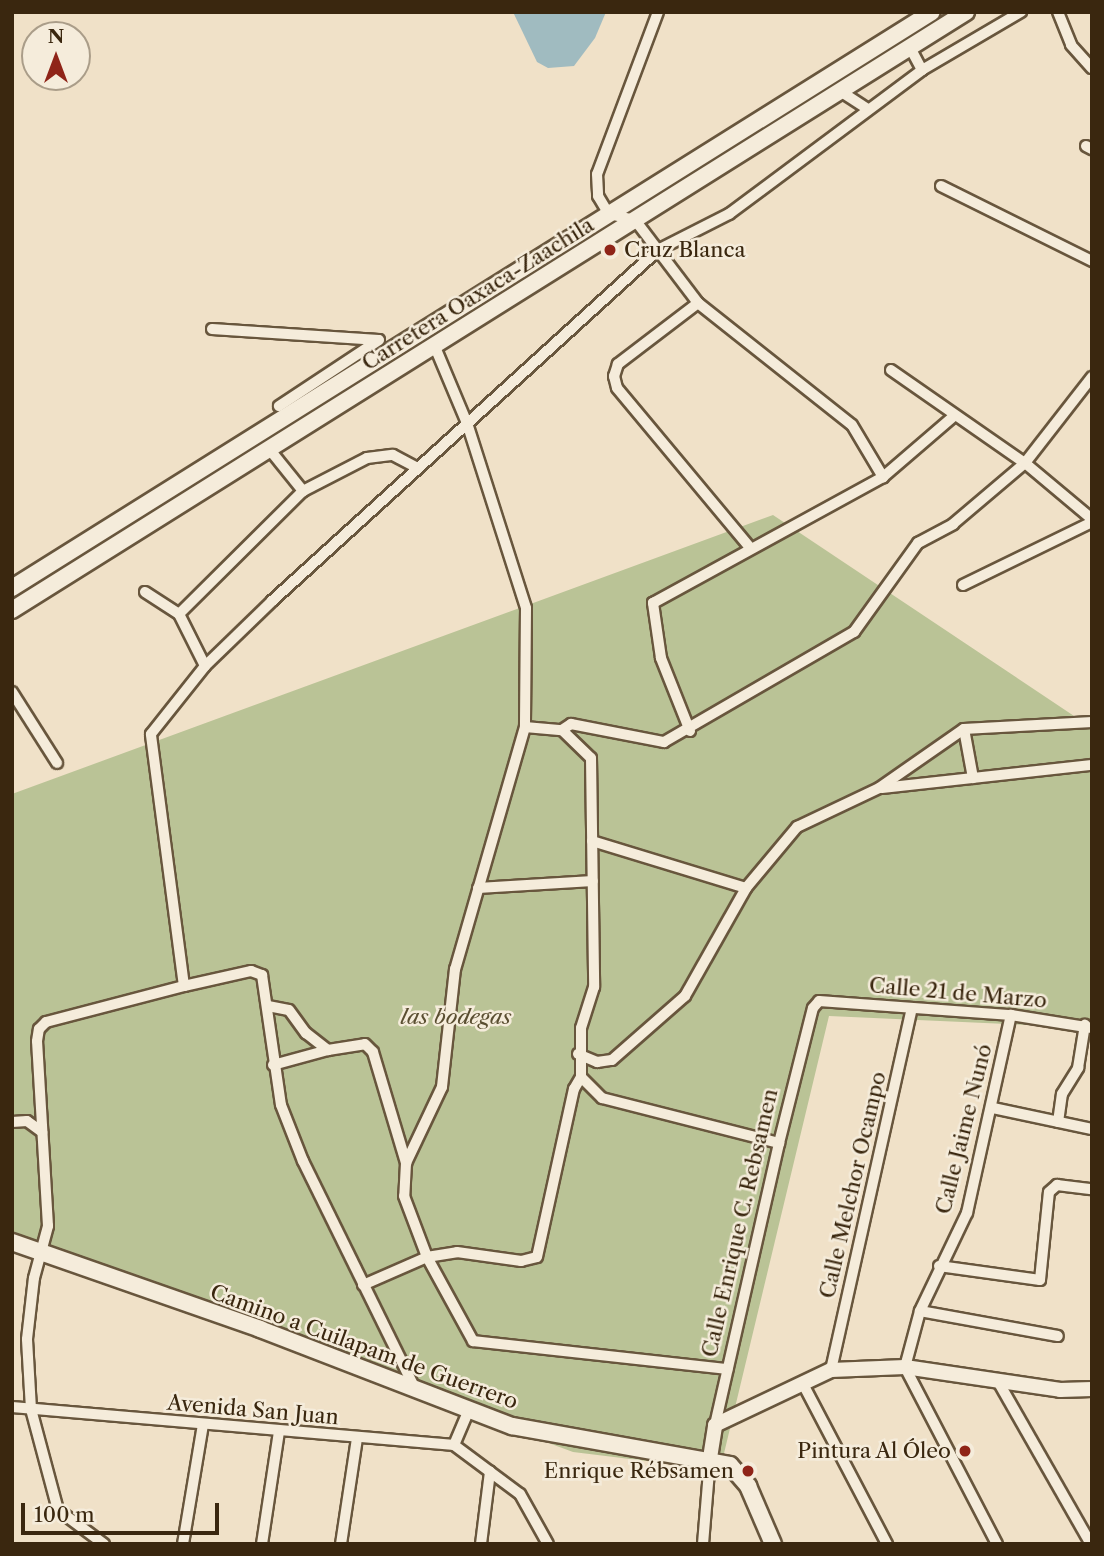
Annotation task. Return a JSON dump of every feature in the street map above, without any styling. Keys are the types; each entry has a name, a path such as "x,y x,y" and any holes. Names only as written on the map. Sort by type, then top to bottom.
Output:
{"main road":[{"name":"Carretera Oaxaca-Zaachila","path":"12,588 932,12"},
{"name":"Carretera Oaxaca-Zaachila","path":"12,610 966,12"},
{"name":"Camino a Cuilapam de Guerrero","path":"12,1242 42,1255 260,1329 512,1426 710,1458"},
{"path":"710,1458 730,1465 748,1486 773,1544"}],"street":[{"path":"658,12 597,174 598,196 609,214 635,220 698,303 852,425 883,477"},
{"path":"184,986 151,734 205,666 416,467 659,250 729,214 866,108 922,70 1021,12"},
{"path":"1058,12 1071,45 1092,68"},
{"path":"910,47 922,70"},
{"path":"840,92 866,108"},
{"path":"941,186 1092,261"},
{"path":"698,303 618,364 614,376 617,388 751,549"},
{"path":"212,329 407,341"},
{"path":"279,406 379,340"},
{"path":"406,1163 442,1087 455,969 525,727 526,608 467,424 435,347"},
{"path":"891,370 1025,463 1090,514 963,585"},
{"path":"525,727 562,730 571,724 664,742 690,731 762,683 854,632 918,543 953,524 1025,463 1092,377"},
{"path":"690,731 661,658 653,603 883,477 954,416"},
{"path":"270,450 303,491"},
{"path":"179,614 303,491 367,458 393,455 416,467"},
{"path":"145,593 179,614 205,666"},
{"path":"12,692 57,763"},
{"path":"578,1054 597,1062 612,1060 685,996 746,888 797,827 879,788 964,729 1092,722"},
{"path":"964,729 973,778"},
{"path":"363,1285 427,1257 457,1252 521,1261 537,1257 574,1089 581,1077 578,1054 594,987 591,758 562,730"},
{"path":"879,788 1092,765"},
{"path":"592,841 746,888"},
{"path":"478,888 593,881"},
{"path":"104,1544 58,1510 30,1409 27,1339 34,1278 48,1226 38,1029 71,1014 184,986 251,971 262,975 268,1006 273,1065 281,1105 303,1161 417,1391"},
{"name":"Calle 21 de Marzo","path":"819,1001 1011,1015 1088,1026"},
{"name":"Calle Enrique C. Rebsamen","path":"710,1458 727,1369 779,1143 813,1008 819,1001"},
{"path":"268,1006 289,1010 306,1033 328,1050"},
{"name":"Calle Melchor Ocampo","path":"831,1370 912,1009"},
{"name":"Calle Jaime Nunó","path":"905,1367 920,1311 939,1266 967,1213 993,1108 1011,1015"},
{"path":"1058,1122 1062,1094 1080,1059 1088,1026"},
{"path":"273,1065 328,1050 365,1044 373,1052 406,1163 404,1196 427,1257 474,1341 727,1369"},
{"path":"581,1077 603,1098 779,1143"},
{"path":"993,1108 1092,1129"},
{"path":"12,1122 27,1121 42,1132"},
{"path":"939,1266 1040,1280 1052,1187 1092,1189"},
{"path":"920,1311 1058,1336"},
{"path":"905,1367 997,1544"},
{"path":"715,1425 831,1370 905,1367 999,1383 1092,1389"},
{"path":"999,1383 1091,1544"},
{"path":"803,1384 887,1544"},
{"name":"Avenida San Juan","path":"12,1408 454,1445"},
{"path":"469,1410 454,1445 520,1494 548,1544"},
{"path":"183,1544 203,1426"},
{"path":"262,1544 279,1432"},
{"path":"341,1544 357,1438"},
{"path":"703,1544 710,1458"},
{"path":"481,1544 490,1472"}],"green space":[{"name":"las bodegas","path":"773,515 1092,728 1092,1028 829,1016 720,1470 573,1452 42,1255 12,1251 12,794"}],"water":[{"path":"513,12 606,12 595,38 574,66 548,68 537,62"}],"place":[{"name":"Cruz Blanca","path":"610,250"},
{"name":"Pintura Al Óleo","path":"965,1451"},
{"name":"Enrique Rébsamen","path":"748,1471"}]}
